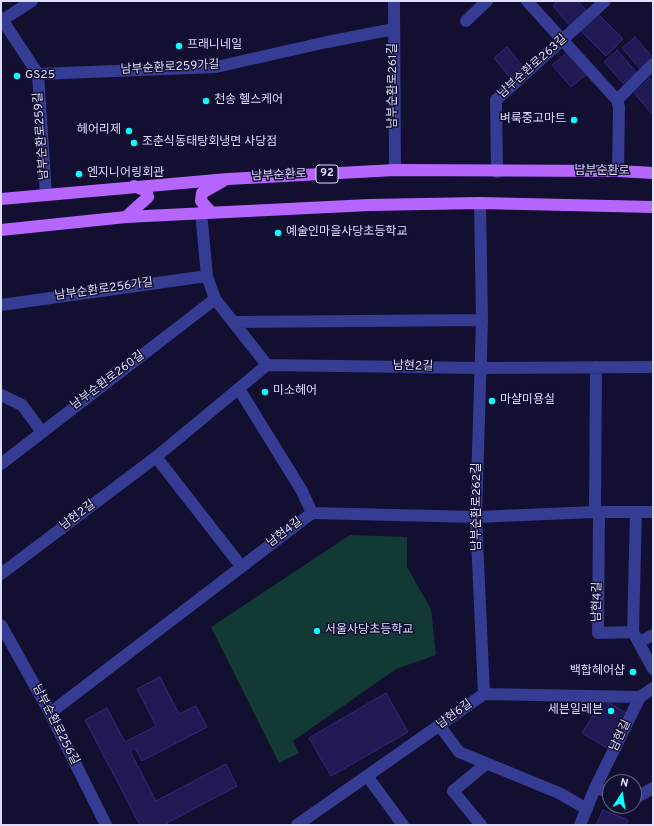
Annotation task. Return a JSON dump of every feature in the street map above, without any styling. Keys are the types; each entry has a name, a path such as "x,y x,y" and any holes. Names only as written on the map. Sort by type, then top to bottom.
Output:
{"main road":[{"name":"남부순환로","path":"1,199 133,186 228,179 395,170 497,172 618,171 653,173"},
{"path":"206,212 202,201 202,193 228,179"},
{"path":"126,217 148,197 146,191 133,186"},
{"path":"1,230 126,217 369,205 480,203 653,207"}],"street":[{"path":"2,19 32,1"},
{"name":"남부순환로261길","path":"394,1 395,170"},
{"path":"466,21 487,1"},
{"path":"527,1 617,100 619,107 618,171"},
{"name":"남부순환로263길","path":"497,172 496,100 563,41 605,1"},
{"name":"남부순환로259길","path":"2,19 38,74 46,194"},
{"name":"남부순환로259가길","path":"38,74 216,67 327,42 394,29"},
{"path":"617,100 653,64"},
{"name":"남부순환로262길","path":"480,203 482,320 476,517 484,694"},
{"path":"206,212 207,276 215,299 267,365"},
{"name":"남부순환로256가길","path":"1,305 207,276"},
{"name":"남부순환로260길","path":"1,464 215,299"},
{"path":"234,322 482,320"},
{"name":"남현2길","path":"1,574 156,457 267,365 480,368 653,367"},
{"path":"596,367 597,512"},
{"path":"239,388 302,491 312,513"},
{"path":"1,395 22,405 42,432"},
{"path":"156,457 241,566"},
{"name":"남현4길","path":"597,512 598,633 636,637 653,635"},
{"name":"남현4길","path":"50,713 312,513 476,517 597,512 653,512"},
{"path":"636,512 636,637 653,669"},
{"name":"남부순환로256길","path":"1,625 50,713 104,824"},
{"name":"남현길","path":"580,825 595,788 640,697 653,688"},
{"name":"남현6길","path":"297,825 484,694 640,697"},
{"path":"440,726 459,752 559,793 587,809"},
{"path":"481,825 453,791 486,764"},
{"path":"367,776 403,825"},
{"path":"595,788 602,790"},
{"path":"642,794 653,788"}],"green space":[{"path":"350,535 407,537 407,567 431,609 436,655 396,669 293,741 299,753 279,763 211,627"}],"building":[{"path":"558,1 578,1 589,14 572,28 553,6"},
{"path":"598,14 623,39 606,56 581,31"},
{"path":"635,37 653,58 641,70 622,48"},
{"path":"507,47 525,69 512,80 494,58"},
{"path":"617,50 636,72 623,83 604,62"},
{"path":"569,51 588,73 571,87 552,65"},
{"path":"650,78 653,82 653,115 634,93"},
{"path":"160,677 179,714 196,706 207,727 142,761 135,748 130,751 156,801 226,764 237,786 167,823 168,825 140,825 85,720 107,708 125,742 156,726 137,689"},
{"path":"386,693 408,732 331,776 309,738"},
{"path":"603,699 628,714 607,748 582,733"},
{"path":"602,812 602,814 613,814 628,820 626,825 596,825"}],"place":[{"name":"프래니네일","path":"179,46"},
{"name":"GS25","path":"17,76"},
{"name":"천송 헬스케어","path":"206,101"},
{"name":"벼룩중고마트","path":"574,120"},
{"name":"헤어리제","path":"129,131"},
{"name":"조춘식동태탕회냉면 사당점","path":"134,143"},
{"name":"엔지니어링회관","path":"79,174"},
{"name":"예술인마을사당초등학교","path":"278,233"},
{"name":"미소헤어","path":"265,392"},
{"name":"마샬미용실","path":"492,401"},
{"name":"서울사당초등학교","path":"317,631"},
{"name":"백합헤어샵","path":"633,672"},
{"name":"세븐일레븐","path":"611,711"}]}
